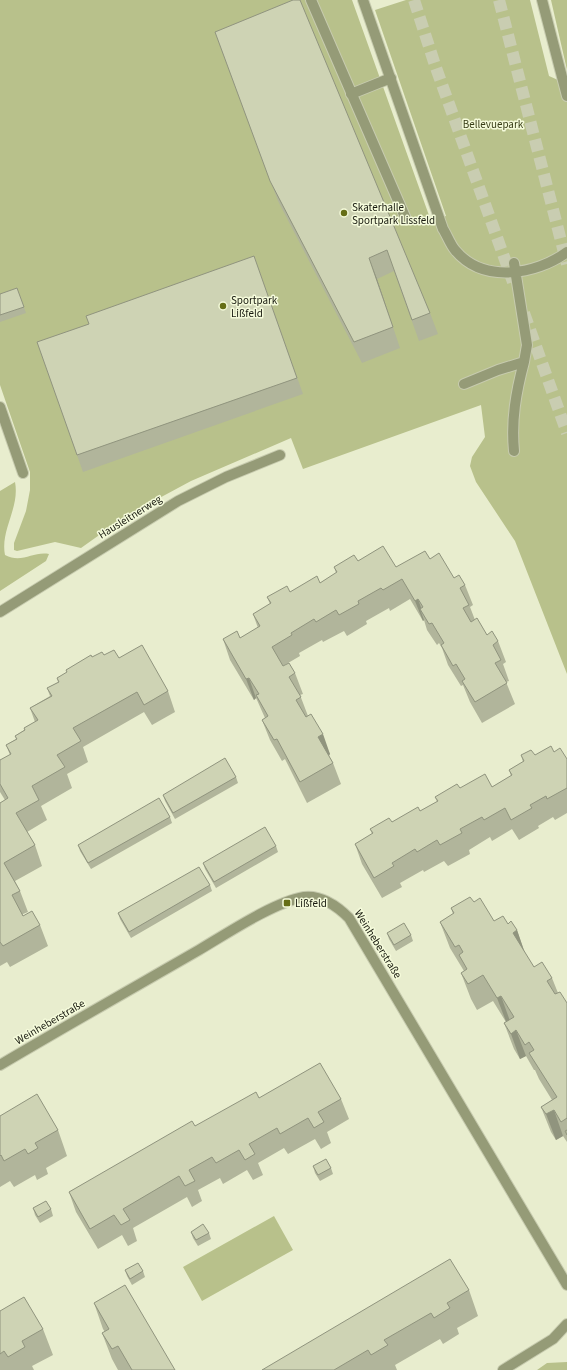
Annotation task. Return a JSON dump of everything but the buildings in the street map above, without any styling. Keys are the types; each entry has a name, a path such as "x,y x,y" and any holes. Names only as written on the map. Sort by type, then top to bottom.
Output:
{"street":[{"path":"311,0 406,219"},
{"path":"363,0 443,229 455,250 472,264 498,272 514,268 534,269 567,252"},
{"path":"542,0 567,96"},
{"path":"351,94 391,78"},
{"path":"514,268 527,345 515,402 513,429 514,451"},
{"path":"464,384 498,370 524,362"},
{"path":"0,407 23,474"},
{"name":"Hausleitnerweg","path":"0,612 178,501 226,476 280,455"},
{"name":"Weinheberstraße","path":"0,1065 249,921 287,902 305,897 321,898 338,906 349,918 567,1285"},
{"path":"503,1370 553,1339 567,1324"}],"green space":[{"name":"Sportpark Lißfeld","path":"0,0 352,0 431,221 446,216 375,10 406,0 530,0 549,76 567,84 567,674 515,541 476,482 470,466 472,457 485,437 481,405 303,469 291,438 191,481 126,516 81,548 55,542 17,551 14,550 14,543 26,511 30,490 30,472 0,385"},
{"path":"551,0 567,0 567,70"},
{"path":"15,482 15,501 5,537 5,555 22,558 38,554 49,554 46,561 0,591 0,491"},
{"path":"274,1216 293,1250 202,1301 183,1267"},
{"path":"567,1362 567,1370 537,1370 547,1363"}],"tunnel":[{"path":"414,0 435,65 513,282"},
{"path":"499,0 567,264"},
{"path":"524,313 567,433"}],"place":[{"name":"Skaterhalle Sportpark Lissfeld","path":"344,213"},
{"name":"Sportpark Lißfeld","path":"223,306"},
{"name":"Lißfeld","path":"287,903"}],"park label":[{"name":"Bellevuepark","path":"493,124"}]}
